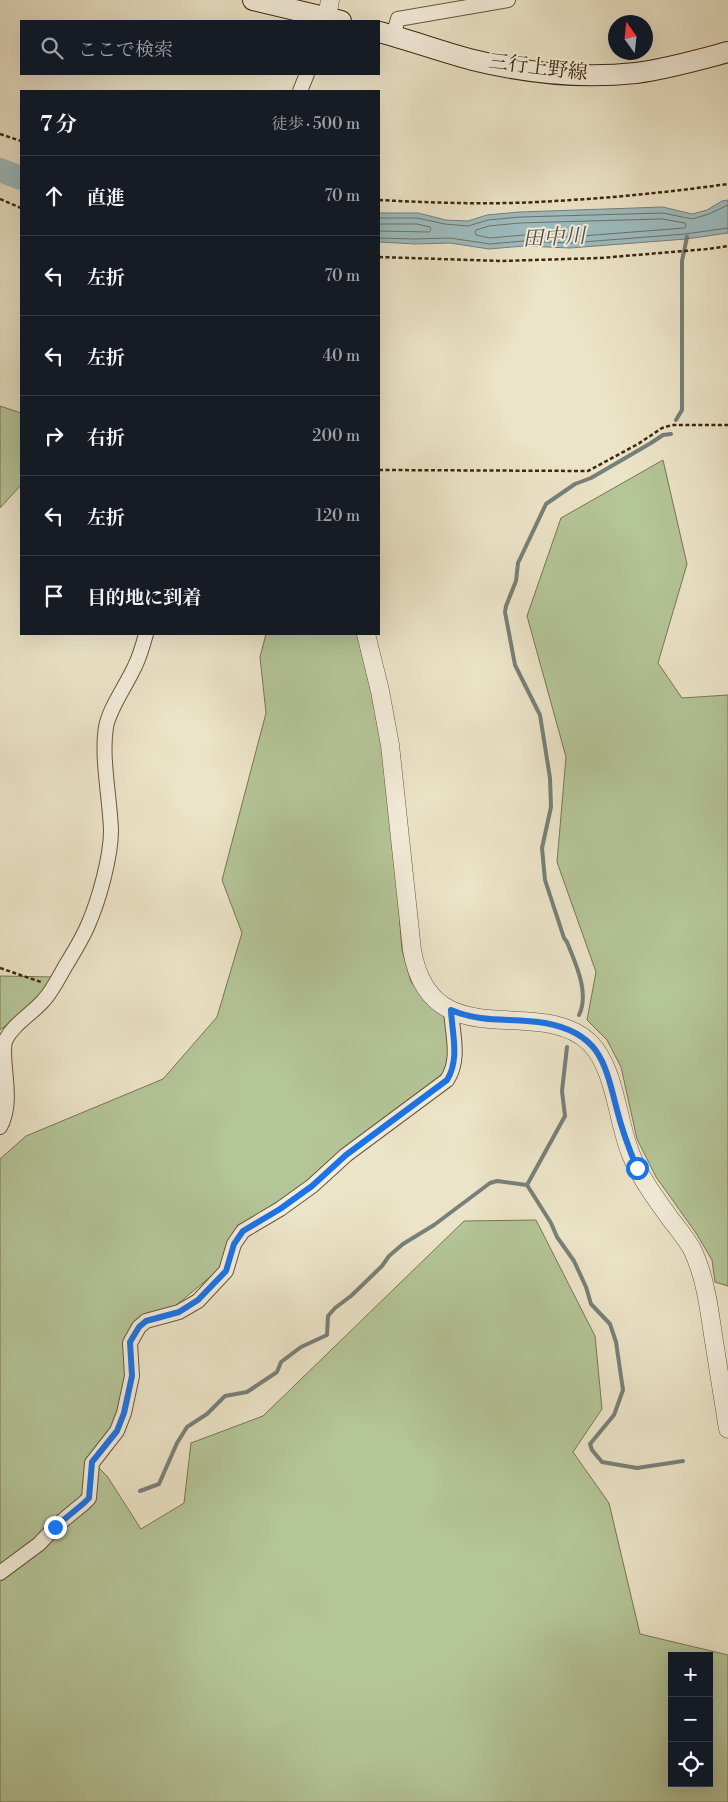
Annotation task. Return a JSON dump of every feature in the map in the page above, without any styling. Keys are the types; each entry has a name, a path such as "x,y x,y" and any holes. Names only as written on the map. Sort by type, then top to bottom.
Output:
{"main road":[{"path":"253,0 331,15"},
{"name":"三行上野線","path":"386,34 473,60 552,74 604,75 636,73 728,52"}],"street":[{"path":"386,34 398,19 508,0"},
{"path":"300,90 307,75"},
{"path":"0,1127 6,1104 2,1061 4,1044 14,1029 44,1001 54,987 89,924 102,885 110,838 105,752 106,726 110,714 136,665 146,635"},
{"path":"366,635 390,745 414,959 421,978 427,989 440,1003 451,1010 489,1020 544,1023 560,1027 582,1036 598,1053 609,1076 624,1135 637,1168 646,1186 686,1240 700,1268 728,1429"},
{"path":"0,1573 39,1544 55,1527 89,1498 92,1462 117,1431 124,1413 132,1376 130,1342 139,1327 146,1321 179,1312 198,1300 226,1271 234,1244 243,1231 280,1209 312,1186 346,1155 447,1080 455,1062 451,1010"}],"path":[{"path":"0,134 20,141"},
{"path":"380,200 432,203 553,201 675,191 728,184"},
{"path":"0,199 20,208"},
{"path":"380,257 501,261 600,258 728,246"},
{"path":"380,470 588,471 638,444 662,428 672,425 728,425"},
{"path":"0,968 54,987"}],"green space":[{"path":"0,406 20,413 20,486 0,508"},
{"path":"663,460 687,564 658,663 682,698 728,695 728,1286 715,1282 712,1260 696,1233 656,1177 637,1139 621,1067 607,1040 587,1020 596,972 557,862 566,757 527,616 561,518"},
{"path":"266,635 357,635 386,750 402,950 411,982 427,1002 448,1019 452,1058 445,1076 306,1183 243,1227 221,1268 174,1307 143,1316 115,1428 88,1457 107,1476 141,1529 184,1503 191,1443 263,1416 464,1221 536,1220 595,1336 602,1409 573,1452 609,1503 640,1634 728,1655 728,1802 0,1802 0,1159 26,1136 163,1079 217,1017 242,933 222,880 266,713 260,657"},
{"path":"0,976 55,977 31,1007 0,1030"}],"water":[{"path":"728,200 728,233 686,239 570,248 524,246 489,249 450,243 380,242 380,213 418,213 446,220 468,221 487,215 519,212 663,207 692,214 707,210 722,201"}],"waterway":[{"name":"田中川","path":"0,170 20,178"},
{"path":"676,420 682,410 682,261 687,237"},
{"path":"579,1015 583,997 580,978 564,938 545,880 542,848 551,807 550,778 540,715 515,665 505,612 516,581 518,563 546,504 575,484 591,478 663,435 671,434"},
{"path":"140,1491 159,1484 177,1443 187,1427 207,1414 225,1396 247,1392 277,1372 281,1362 301,1347 327,1335 328,1316 351,1296 403,1244 434,1225 490,1183 497,1181 527,1185 565,1116 562,1091 567,1047"},
{"path":"527,1185 551,1223 557,1237 574,1261 586,1287 591,1304 610,1324 616,1342 623,1390 614,1415 590,1444 592,1450 602,1462 637,1468 683,1461"}],"route":[{"path":"55,1527 89,1498 92,1462 101,1449 112,1440 124,1413 132,1376 130,1342 139,1327 146,1321 154,1318 179,1312 198,1300 226,1271 234,1244 243,1231 280,1209 312,1186 346,1155 447,1080 455,1062 451,1010 489,1020 544,1023 582,1036 590,1043 604,1063 624,1135 637,1168"}]}
